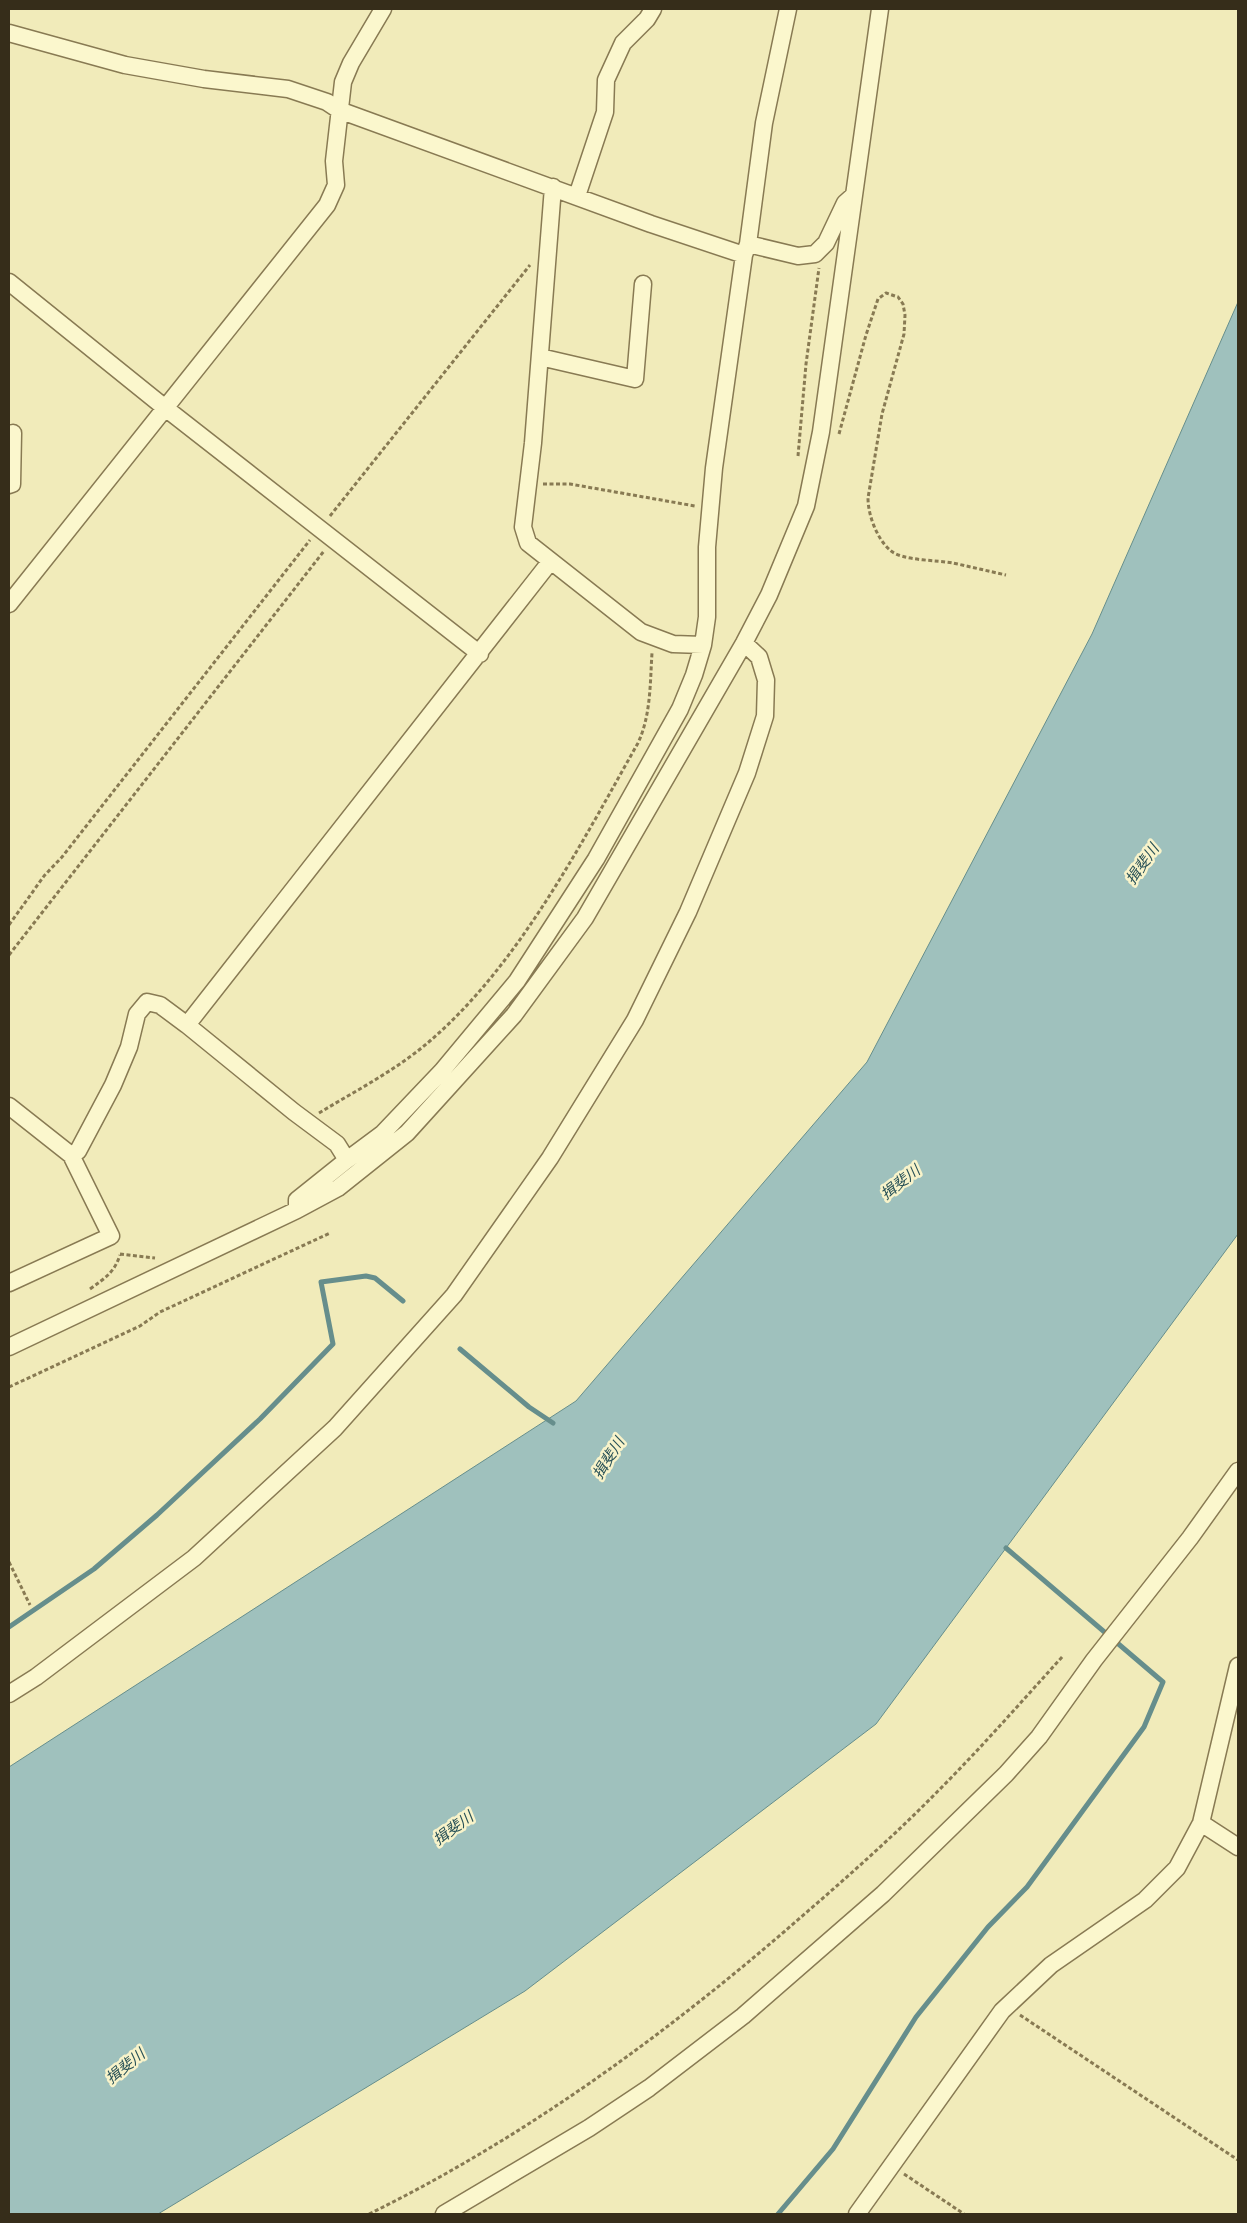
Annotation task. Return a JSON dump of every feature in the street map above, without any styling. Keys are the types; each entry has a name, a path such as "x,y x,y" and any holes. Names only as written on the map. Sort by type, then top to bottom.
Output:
{"street":[{"path":"9,604 164,407 327,205 336,185 334,161 343,82 351,64 383,9"},
{"path":"577,196 605,112 606,80 623,43 653,9"},
{"path":"296,1210 297,1200 382,1134 442,1071 517,981 596,859 676,717 694,675 703,645 708,616 707,547 718,440 764,122 788,9"},
{"path":"9,1347 296,1210 338,1188 407,1133 514,1016 585,918 744,643 769,595 806,506 822,423 856,193 880,9"},
{"path":"9,33 125,66 204,79 288,89 327,102 339,110 651,224 746,250 798,256 815,254 826,242 845,203 856,193"},
{"path":"553,187 540,358 523,527 528,543 641,632 673,644 703,645"},
{"path":"9,282 164,407 480,654"},
{"path":"540,358 636,379 643,284"},
{"path":"9,485 12,484 13,433"},
{"path":"187,1025 480,654 550,562"},
{"path":"9,1694 36,1677 194,1558 335,1428 454,1295 550,1158 635,1020 688,912 747,773 765,716 766,680 759,657 744,643"},
{"path":"71,1155 78,1150 112,1085 129,1047 137,1014 147,1002 160,1005 187,1025 337,1144 347,1160"},
{"path":"9,1106 71,1155 111,1236 9,1283"},
{"path":"444,2214 589,2128 649,2088 743,2016 883,1894 1006,1774 1039,1738 1094,1660 1190,1538 1238,1471"},
{"path":"857,2214 1008,2006 1051,1965 1144,1900 1177,1868 1201,1823 1238,1666"},
{"path":"1201,1823 1238,1847"}],"path":[{"path":"9,925 44,876 75,841 320,528 548,244"},
{"path":"797,461 806,364 820,266 815,254"},
{"path":"838,436 878,299 886,293 898,296 903,304 905,316 904,334 882,414 868,498 868,509 881,538 891,552 912,558 951,562 1006,575"},
{"path":"528,484 570,484 710,508"},
{"path":"9,955 334,538"},
{"path":"306,1121 413,1055 430,1041 472,999 520,940 601,809 644,729 649,703 653,636"},
{"path":"9,1387 140,1326 160,1312 330,1233"},
{"path":"108,1238 120,1255 158,1258"},
{"path":"9,1562 30,1605"},
{"path":"369,2214 449,2171 600,2077 726,1981 859,1867 910,1819 1063,1656"},
{"path":"1008,2006 1238,2160"},
{"path":"891,2166 964,2214"}],"water":[{"name":"揖斐川","path":"1238,302 1238,1234 876,1724 525,1991 158,2214 9,2214 9,1767 576,1401 867,1062 1092,634"}],"waterway":[{"path":"9,1627 94,1569 157,1515 260,1419 333,1344 321,1282 366,1276 375,1278 403,1301"},
{"path":"460,1349 529,1407 553,1423"},
{"path":"778,2214 833,2149 916,2017 988,1927 1027,1887 1144,1727 1163,1682 1006,1548"}]}
